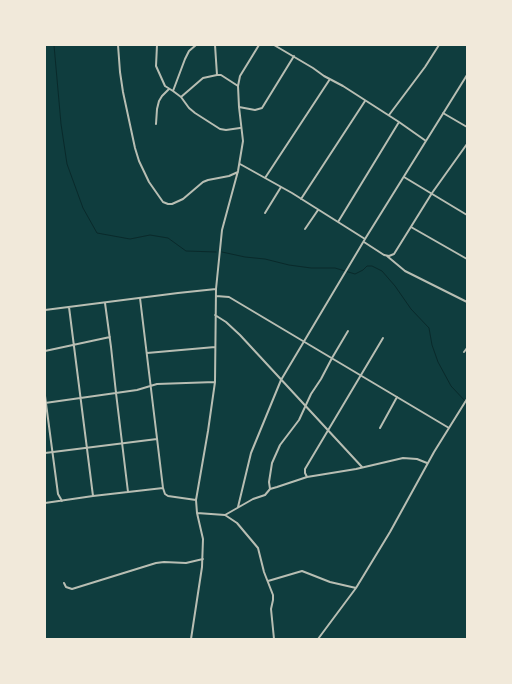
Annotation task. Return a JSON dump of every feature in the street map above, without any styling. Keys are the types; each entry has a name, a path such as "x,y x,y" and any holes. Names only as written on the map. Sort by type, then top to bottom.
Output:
{"street":[{"path":"118,45 123,92 139,161 147,177 164,202 172,204 183,199 203,182 229,176 238,171"},
{"path":"157,45 156,66 162,80 169,89 180,97 195,113 220,129 226,130 241,128"},
{"path":"173,91 185,59 196,45"},
{"path":"215,45 217,75"},
{"path":"191,639 203,559 203,539 196,513 196,500 208,431 214,382 216,289 222,230 240,164 243,141 238,86 240,76 245,66 259,45"},
{"path":"274,45 343,86 426,141"},
{"path":"389,116 425,67 439,45"},
{"path":"239,107 255,110 262,108 294,56"},
{"path":"180,97 203,78 217,75 221,75 238,86"},
{"path":"238,507 251,453 280,380 365,239 467,75"},
{"path":"265,178 330,79"},
{"path":"156,124 159,101 169,89"},
{"path":"301,199 365,101"},
{"path":"443,113 467,127"},
{"path":"338,222 399,122"},
{"path":"388,256 396,253 410,227 432,193 467,144"},
{"path":"240,164 281,187 365,239"},
{"path":"404,177 467,215"},
{"path":"265,213 281,187"},
{"path":"305,229 318,210"},
{"path":"410,227 467,259"},
{"path":"364,242 388,256 405,271 467,302"},
{"path":"45,310 216,289"},
{"path":"216,296 229,297 449,428"},
{"path":"140,298 163,488 165,494 168,496 196,500"},
{"path":"105,303 128,492"},
{"path":"69,307 93,496"},
{"path":"215,315 226,322 240,335 362,467"},
{"path":"270,490 269,482 272,463 280,445 298,420 348,331"},
{"path":"45,351 74,346 110,337"},
{"path":"307,477 305,469 383,338"},
{"path":"147,353 215,347"},
{"path":"464,352 467,348"},
{"path":"45,403 137,390 169,382 214,382"},
{"path":"45,396 58,494 62,501"},
{"path":"380,428 397,397"},
{"path":"318,639 356,588 390,532 427,464 467,399"},
{"path":"45,453 157,439"},
{"path":"225,515 253,499 265,495 270,490 286,483 307,477 403,458 417,459 427,464"},
{"path":"45,503 163,488"},
{"path":"196,513 225,515 235,521 256,544 273,600 271,609 274,639"},
{"path":"64,584 72,589 156,563 186,563 203,559"},
{"path":"268,581 302,571 330,582 356,588"}],"waterway":[{"path":"54,45 61,124 67,164 83,208 97,233 130,239 150,235 168,238 186,251 216,252"},
{"path":"222,252 245,257 265,259 289,265 311,268 335,268 355,274 367,266 372,266 382,271 395,286 411,309 429,328 432,345 438,362 451,386 467,403"}]}
